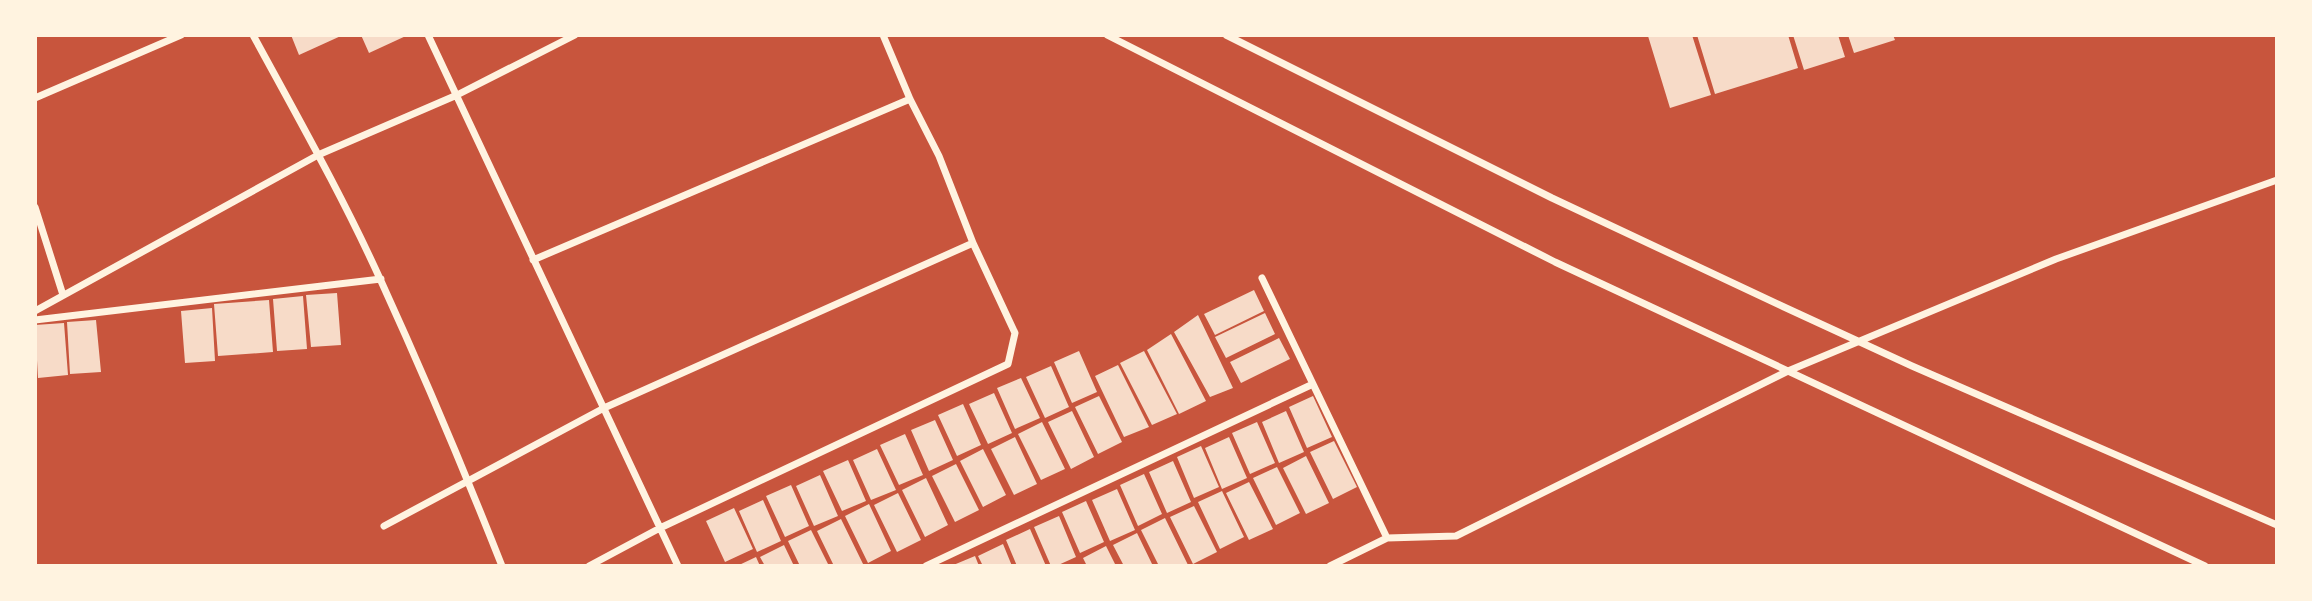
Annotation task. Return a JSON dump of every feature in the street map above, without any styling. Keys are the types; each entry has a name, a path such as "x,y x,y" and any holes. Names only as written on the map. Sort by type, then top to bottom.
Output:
{"street":[{"path":"35,98 181,35"},
{"path":"253,35 381,279 502,566"},
{"path":"428,35 678,566"},
{"path":"35,311 318,155 457,94 575,35"},
{"path":"589,566 660,528 1008,364 1015,333 973,243 939,156 910,99 883,35"},
{"path":"1107,35 1555,262 2205,566"},
{"path":"1226,35 1552,198 1924,372 2277,525"},
{"path":"533,260 910,99"},
{"path":"1330,566 1387,538 1456,536 1788,371 2056,259 2277,180"},
{"path":"35,207 63,296"},
{"path":"384,526 604,408 973,243"},
{"path":"1262,278 1387,538"},
{"path":"35,320 381,279"},
{"path":"926,566 1313,384"}],"building":[{"path":"291,35 343,35 299,55"},
{"path":"361,35 408,35 369,53"},
{"path":"1692,35 1711,95 1670,108 1648,36"},
{"path":"1697,35 1788,35 1798,68 1715,94"},
{"path":"1793,35 1838,35 1845,57 1804,70"},
{"path":"1848,35 1893,35 1895,40 1854,53"},
{"path":"1254,290 1264,311 1215,335 1204,314"},
{"path":"337,293 341,345 311,347 306,295"},
{"path":"303,296 307,349 277,351 273,299"},
{"path":"269,300 273,352 218,356 214,304"},
{"path":"212,308 215,361 185,363 181,311"},
{"path":"1265,313 1275,334 1226,358 1215,337"},
{"path":"1198,315 1233,388 1210,397 1174,332"},
{"path":"96,320 101,372 70,374 67,322"},
{"path":"64,323 68,375 38,378 35,325"},
{"path":"1171,334 1206,401 1179,414 1147,350"},
{"path":"1279,338 1290,359 1241,383 1230,362"},
{"path":"1079,351 1097,392 1072,403 1054,362"},
{"path":"1144,351 1177,414 1152,425 1120,363"},
{"path":"1118,365 1149,427 1124,437 1095,376"},
{"path":"1051,366 1069,407 1045,418 1026,377"},
{"path":"1021,378 1040,418 1015,429 997,388"},
{"path":"994,393 1012,433 988,444 969,404"},
{"path":"1099,396 1122,442 1098,454 1075,407"},
{"path":"1313,396 1332,437 1307,448 1289,407"},
{"path":"963,404 981,445 957,456 938,415"},
{"path":"1072,411 1094,457 1071,469 1048,422"},
{"path":"1286,411 1304,452 1279,463 1262,422"},
{"path":"935,420 953,460 929,471 911,430"},
{"path":"1042,422 1065,469 1041,480 1018,434"},
{"path":"1257,422 1275,463 1250,474 1232,433"},
{"path":"905,434 923,475 899,485 880,445"},
{"path":"1015,437 1037,484 1014,495 991,449"},
{"path":"1229,437 1247,478 1222,489 1205,448"},
{"path":"1334,441 1357,487 1333,499 1310,452"},
{"path":"1201,446 1219,487 1194,498 1177,457"},
{"path":"877,449 896,490 871,500 853,460"},
{"path":"983,449 1006,495 983,507 960,461"},
{"path":"1306,456 1329,503 1306,514 1283,468"},
{"path":"848,460 866,501 842,511 823,471"},
{"path":"1173,461 1191,502 1167,513 1149,472"},
{"path":"956,464 979,510 955,522 932,476"},
{"path":"1277,467 1300,513 1276,525 1253,478"},
{"path":"1144,474 1162,514 1138,526 1120,485"},
{"path":"820,475 838,516 814,526 796,486"},
{"path":"926,478 948,525 925,537 902,490"},
{"path":"1249,482 1273,529 1249,540 1226,493"},
{"path":"791,485 809,526 785,537 766,496"},
{"path":"1117,489 1135,530 1110,541 1092,500"},
{"path":"1222,491 1244,537 1220,549 1198,502"},
{"path":"898,493 921,540 897,552 874,505"},
{"path":"763,500 781,541 757,552 739,511"},
{"path":"1086,501 1104,542 1080,553 1062,512"},
{"path":"869,504 891,551 868,563 845,516"},
{"path":"1194,506 1217,552 1193,564 1170,517"},
{"path":"734,508 753,549 725,562 706,521"},
{"path":"1059,516 1076,557 1051,566 1034,527"},
{"path":"1165,518 1188,565 1159,566 1141,530"},
{"path":"841,519 864,566 834,566 817,531"},
{"path":"1030,529 1046,566 1017,566 1006,540"},
{"path":"811,530 829,566 800,566 788,541"},
{"path":"1137,533 1153,566 1124,566 1113,545"},
{"path":"1003,544 1012,566 983,566 978,556"},
{"path":"784,545 794,566 765,566 760,557"},
{"path":"1106,546 1116,566 1087,566 1083,558"},
{"path":"975,556 979,566 951,566"},
{"path":"756,557 760,566 737,566"}]}
